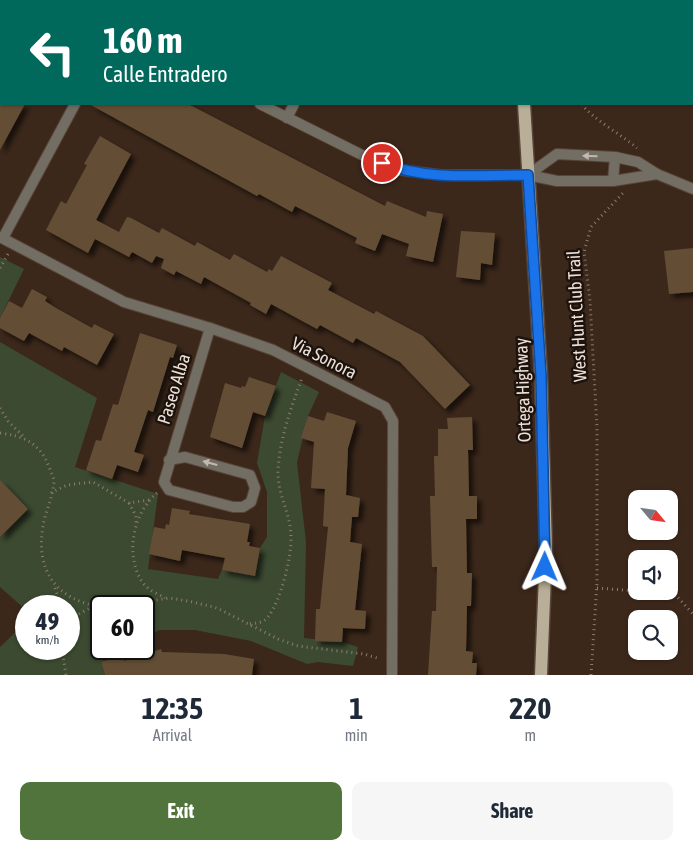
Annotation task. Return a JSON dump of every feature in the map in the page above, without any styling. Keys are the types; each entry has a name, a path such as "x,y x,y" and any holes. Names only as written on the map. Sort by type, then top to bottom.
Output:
{"main road":[{"name":"Ortega Highway","path":"524,105 541,376 545,510 546,549 541,675"}],"street":[{"path":"1,237 74,105"},
{"path":"262,105 364,156 400,170 441,175 528,175 557,181 614,181 645,172 657,174 693,188"},
{"path":"287,118 294,105"},
{"path":"528,175 557,154 615,156 638,162 645,172"},
{"path":"614,181 615,156"},
{"name":"Via Sonora","path":"1,237 124,302 274,350 385,407 393,421 392,675"},
{"name":"Paseo Alba","path":"166,485 164,482 169,460 210,328"},
{"path":"166,485 169,490 233,507 243,507 251,502 255,488 250,475 185,456 169,460"}],"path":[{"path":"583,105 588,113 613,128 648,158 645,172"},
{"name":"West Hunt Club Trail","path":"592,675 597,588 596,428 590,301 584,252 591,227 604,210 623,192 641,190 645,172"},
{"path":"250,624 261,623 267,618 278,596 290,554 292,536 278,489 278,467 286,420 306,367"},
{"path":"0,408 8,422 24,437 37,445 47,462 54,481 40,549 58,595"},
{"path":"0,433 24,437"},
{"path":"51,493 67,485 92,482 129,503 136,516 132,556 138,573 143,583 166,598"},
{"path":"136,525 150,500 166,485"},
{"path":"129,503 150,500"},
{"path":"55,587 74,599 90,604"},
{"path":"597,588 628,590"},
{"path":"155,600 166,598 217,608 298,646 364,654 392,662"},
{"path":"678,598 693,614"},
{"path":"64,660 66,675"}],"green space":[{"path":"0,257 24,269 0,318"},
{"path":"0,342 97,398 75,467 158,494 148,569 218,579 222,570 255,576 260,548 267,537 267,492 257,463 265,416 281,372 319,392 308,416 297,462 306,542 304,638 342,642 358,647 353,666 318,662 307,664 251,641 195,630 159,630 155,632 155,595 90,595 90,660 105,660 101,662 105,675 0,675 0,647 15,633 15,660 80,660 80,595 15,595 15,600 0,587 0,537 28,509 0,482"}],"building":[{"path":"0,105 24,105 0,150"},
{"path":"91,105 190,105 385,206 387,201 426,217 427,211 443,214 433,262 406,256 409,244 382,234 375,251 355,243 357,238 295,206 292,212 259,194 257,196"},
{"path":"100,136 131,154 96,220 119,232 127,217 131,218 159,233 162,228 195,246 197,242 230,260 234,254 267,272 269,269 272,271 281,256 332,283 328,290 374,314 376,311 423,336 470,385 445,409 400,362 356,338 353,343 320,325 317,329 271,304 266,314 250,305 251,303 204,277 201,284 176,271 174,275 161,268 164,259 156,256 152,263 132,252 129,257 95,239 88,253 46,230 61,201 66,204 87,165 84,164"},
{"path":"461,231 495,233 492,265 481,263 480,280 456,277"},
{"path":"693,248 693,292 669,294 664,251"},
{"path":"32,289 47,297 45,301 92,328 94,324 114,334 97,365 64,347 62,351 29,333 24,341 0,328 0,318 9,301 22,308"},
{"path":"140,333 177,345 173,358 170,357 153,412 148,410 134,452 144,455 138,472 117,465 112,479 86,470 96,440 101,441 113,404 118,405"},
{"path":"249,377 276,386 265,416 253,412 242,448 210,437 225,383 241,388 242,386 245,387"},
{"path":"327,412 356,421 348,448 346,495 360,498 358,517 352,517 350,542 362,544 355,610 366,611 365,629 343,628 342,642 315,641 316,609 320,609 328,527 323,526 325,489 311,488 314,442 301,438 308,416 324,421"},
{"path":"472,417 473,450 468,450 469,496 477,496 477,519 466,519 467,573 472,573 471,606 467,606 466,651 473,652 472,663 477,663 476,675 428,675 432,611 436,611 437,567 432,567 430,496 435,496 434,456 438,456 438,429 448,429 447,418"},
{"path":"0,480 28,509 0,537"},
{"path":"172,508 190,511 189,514 250,524 247,542 250,542 249,546 260,548 255,576 222,570 225,558 182,550 180,561 149,554 154,527 165,529 166,524 169,525"},
{"path":"161,649 162,652 224,654 254,659 252,675 105,675 101,662 107,660 155,660 155,651"}],"route":[{"path":"382,163 400,170 441,175 528,175 541,376 545,567"}]}
